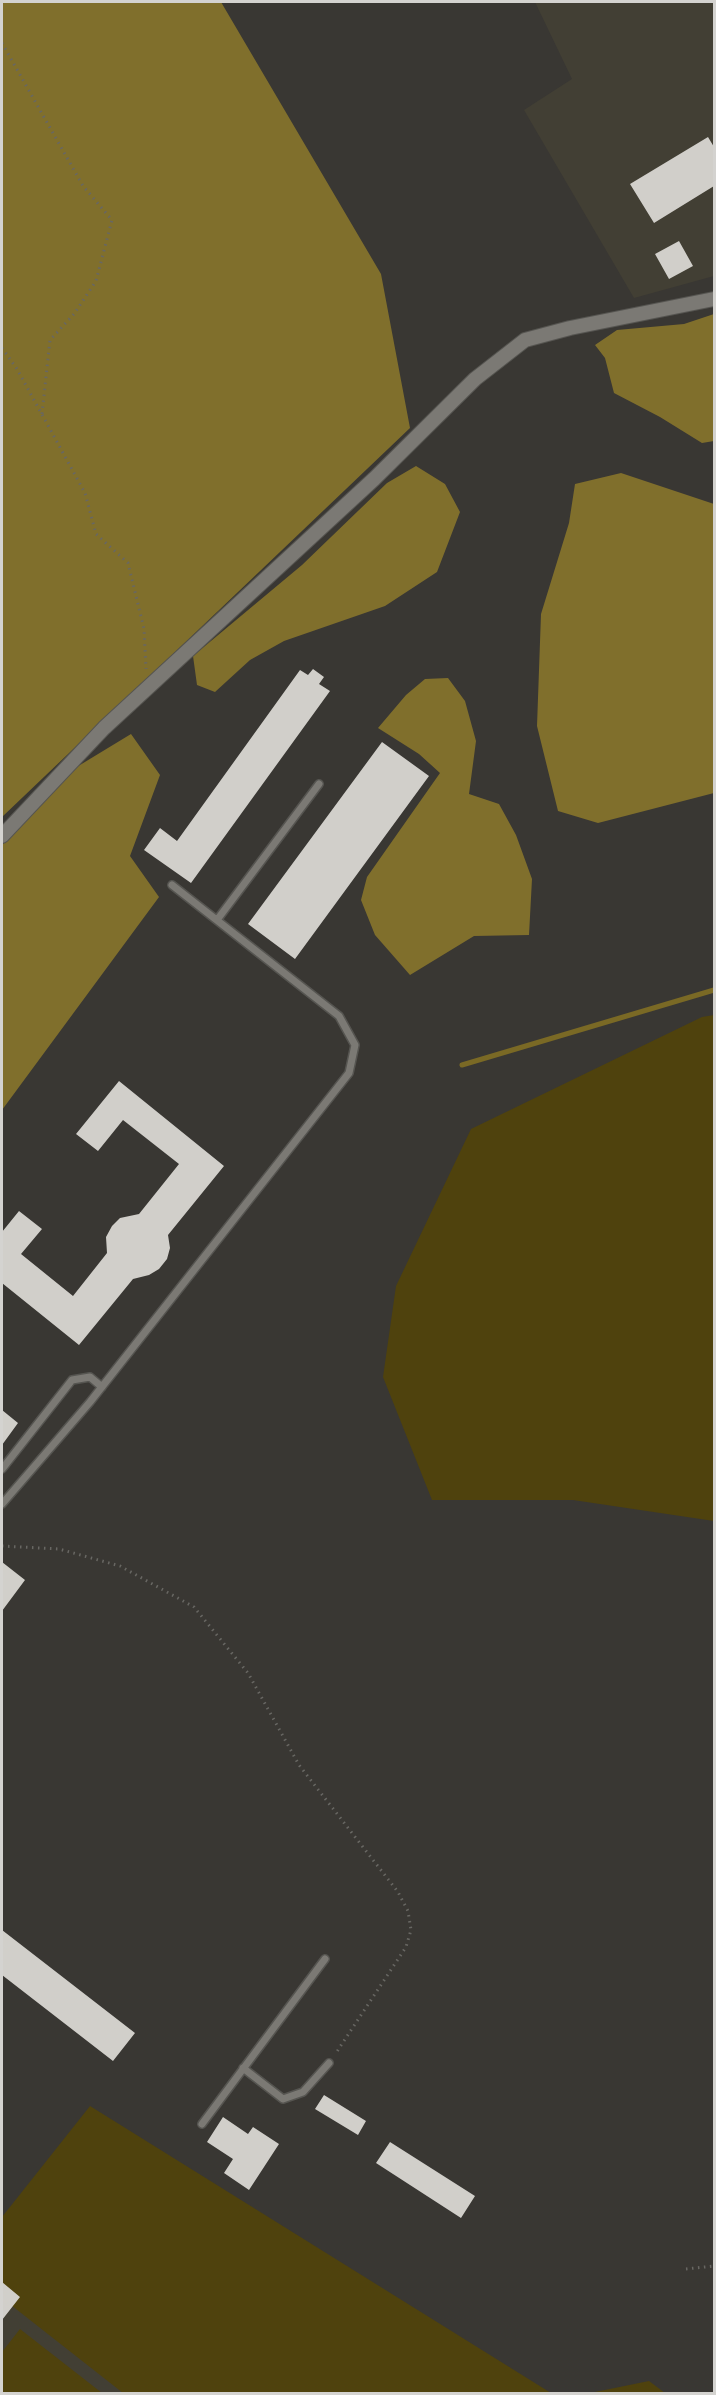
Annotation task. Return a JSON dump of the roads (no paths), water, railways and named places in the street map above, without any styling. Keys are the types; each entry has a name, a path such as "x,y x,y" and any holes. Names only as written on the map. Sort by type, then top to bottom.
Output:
{"street":[{"path":"2,836 104,728 374,479 475,379 525,340 570,328 714,299"}],"lane":[{"path":"217,920 319,784"},
{"path":"2,1504 102,1387 349,1073 355,1045 339,1016 172,885"},
{"path":"2,1468 72,1380 90,1377 102,1387"},
{"path":"202,2124 325,1959"},
{"path":"243,2068 283,2099 303,2092 329,2063"}],"waterway":[{"path":"462,1065 714,990"}]}
